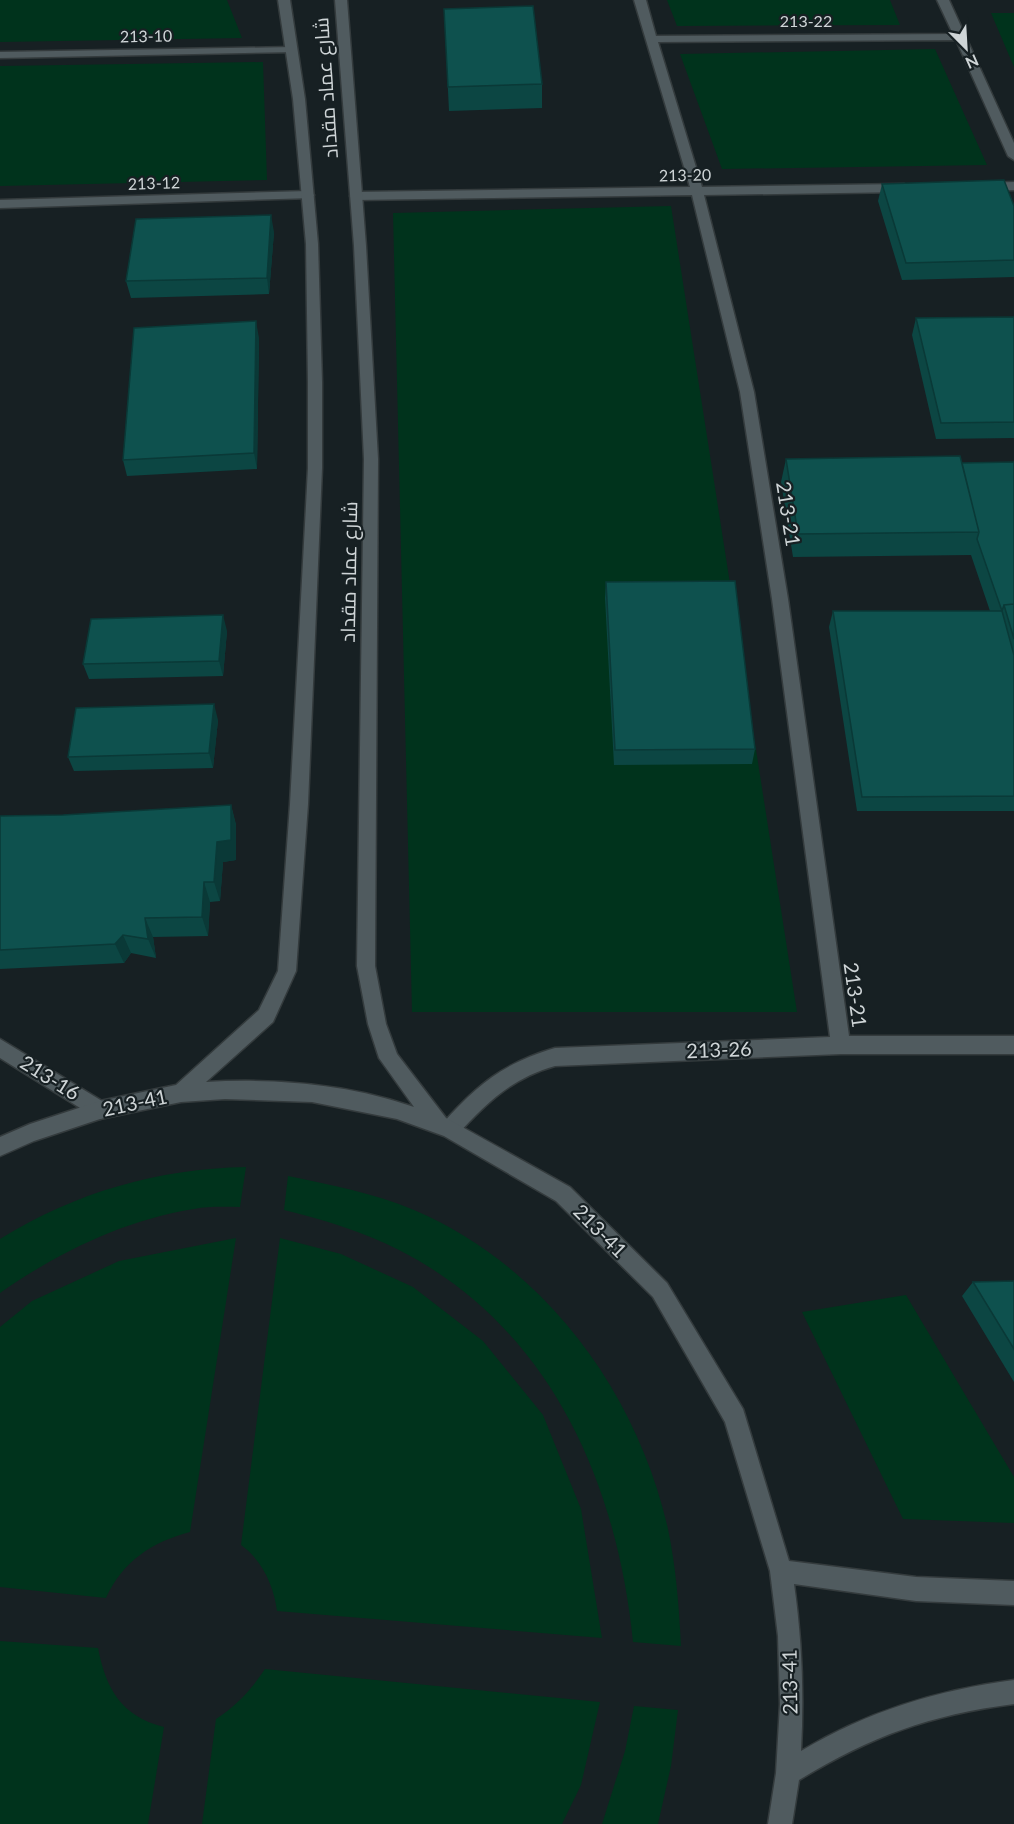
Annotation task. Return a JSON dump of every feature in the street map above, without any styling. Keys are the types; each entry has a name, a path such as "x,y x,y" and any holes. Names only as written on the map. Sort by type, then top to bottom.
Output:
{"street":[{"name":"شارع عماد مقداد","path":"181,1093 267,1016 287,971 299,804 315,468 312,244 292,50 284,0"},
{"name":"شارع عماد مقداد","path":"340,0 356,196 371,459 366,966 377,1024 389,1058 445,1127"},
{"name":"213-21","path":"640,0 654,39 697,191 747,392 780,599 841,1045"},
{"path":"943,0 1014,156"},
{"name":"213-22","path":"654,39 959,37"},
{"name":"213-10","path":"0,55 292,50"},
{"path":"967,187 1014,186"},
{"name":"213-20","path":"356,196 920,188"},
{"name":"213-12","path":"0,204 308,195"},
{"name":"213-26","path":"445,1127 492,1084 532,1063 555,1057 841,1045 1014,1045"},
{"name":"213-16","path":"0,1048 100,1110"},
{"name":"213-41","path":"0,1147 30,1133 100,1110 181,1093 225,1090 312,1093 398,1110 445,1127 562,1194 660,1290 735,1417 781,1571 790,1636 788,1773 780,1824"},
{"path":"781,1571 916,1589 1014,1593"},
{"path":"788,1773 840,1742 920,1708 968,1697 1014,1692"}],"green space":[{"path":"0,0 227,0 242,38 0,42"},
{"path":"667,0 890,0 900,25 677,26"},
{"path":"991,13 1014,13 1014,67"},
{"path":"935,49 987,165 722,169 680,54"},
{"path":"263,62 267,180 0,186 0,66"},
{"path":"671,206 797,1012 412,1012 393,213"},
{"path":"246,1167 240,1207 194,1209 142,1221 68,1252 0,1293 0,1239 29,1222 88,1196 149,1178 181,1172"},
{"path":"288,1176 383,1199 414,1210 461,1234 505,1264 544,1299 578,1339 609,1383 634,1429 654,1478 671,1543 681,1646 633,1642 625,1582 611,1524 592,1468 567,1415 535,1366 497,1321 452,1282 399,1250 371,1237 284,1210"},
{"path":"236,1238 190,1532 163,1541 140,1555 121,1573 106,1598 0,1587 0,1327 32,1301 119,1261"},
{"path":"280,1238 341,1254 413,1287 483,1341 543,1415 581,1509 602,1638 277,1611 266,1574 255,1558 241,1545"},
{"path":"906,1295 1014,1477 1014,1523 903,1519 802,1312"},
{"path":"0,1641 98,1648 106,1676 118,1699 137,1716 164,1727 148,1824 0,1824"},
{"path":"265,1669 600,1702 581,1785 562,1824 202,1824 216,1719 243,1697"},
{"path":"634,1706 678,1710 671,1766 658,1824 602,1824 625,1751"}],"building":[{"path":"533,6 542,84 448,87 444,9"},
{"path":"1004,180 1014,206 1014,260 906,263 882,184"},
{"path":"271,215 267,278 126,281 136,219"},
{"path":"1014,317 1014,422 941,423 916,318"},
{"path":"256,321 254,453 123,460 134,328"},
{"path":"960,456 979,532 798,534 786,459"},
{"path":"1014,462 1014,604 1004,605 1002,611 977,539 979,532 962,463"},
{"path":"735,581 755,749 615,750 606,582"},
{"path":"1014,604 1014,639 1004,605"},
{"path":"833,611 1002,611 1014,655 1014,796 862,797"},
{"path":"223,615 219,661 83,664 91,619"},
{"path":"214,704 209,753 68,757 76,708"},
{"path":"231,805 231,840 217,842 214,882 204,882 202,917 145,918 148,939 123,935 115,944 0,950 0,816 63,815"},
{"path":"1014,1281 1014,1349 973,1282"}]}
